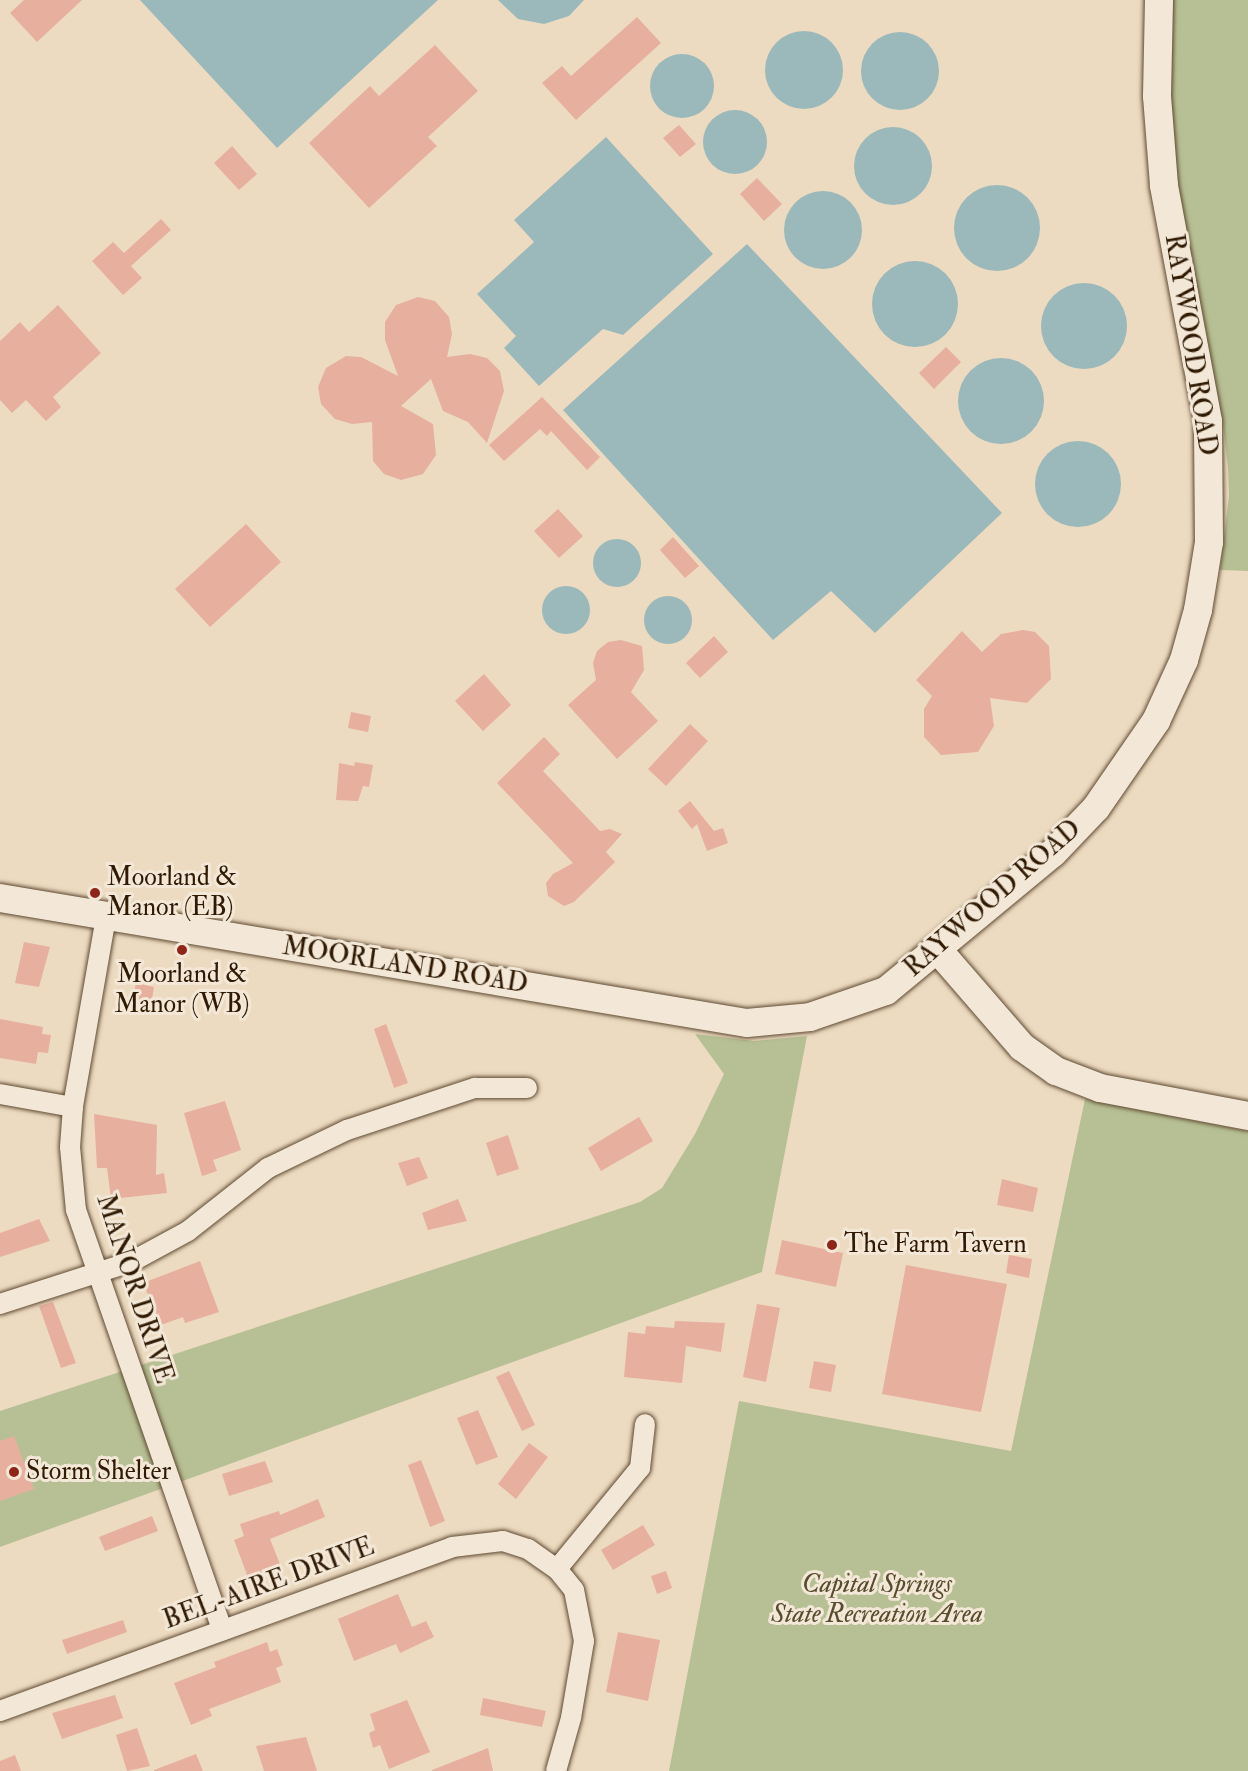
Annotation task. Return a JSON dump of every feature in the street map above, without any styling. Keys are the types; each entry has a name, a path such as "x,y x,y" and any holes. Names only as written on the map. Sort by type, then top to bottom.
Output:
{"street":[{"name":"RAYWOOD ROAD","path":"810,1017 886,991 1053,853 1096,808 1156,721 1184,660 1198,610 1210,530 1208,422 1164,185 1157,96 1159,0"},
{"name":"MOORLAND ROAD","path":"0,898 747,1023 810,1017"},
{"name":"MANOR DRIVE","path":"106,917 73,1107 70,1148 76,1210 96,1274 222,1630"},
{"path":"938,950 1022,1047 1056,1071 1100,1088 1248,1116"},
{"path":"0,1305 131,1262 188,1231 268,1168 347,1130 475,1088 527,1088"},
{"path":"0,1094 73,1107"},
{"path":"557,1569 640,1468 645,1424"},
{"name":"BEL-AIRE DRIVE","path":"0,1711 452,1547 503,1541 528,1549 557,1569 574,1590 584,1641 571,1718 556,1771"}],"green space":[{"path":"1170,0 1248,0 1248,571 1220,570 1229,496 1228,468 1223,424 1179,201 1170,124"},
{"path":"695,1034 754,1041 807,1036 762,1272 0,1547 0,1411 640,1202 662,1188 695,1134 724,1074"},
{"name":"Capital Springs State Recreation Area","path":"1085,1099 1248,1131 1248,1771 669,1771 739,1401 1011,1451"}],"water":[{"path":"140,0 438,0 277,148"},
{"path":"498,0 584,0 569,16 544,24 518,19"},
{"path":"804,31 819,34 831,43 840,55 843,70 840,85 831,97 819,106 804,109 789,106 777,97 768,85 765,70 768,55 777,43 789,34"},
{"path":"900,32 915,35 927,44 936,56 939,71 936,86 927,98 915,107 900,110 885,107 873,98 864,86 861,71 864,56 873,44 885,35"},
{"path":"682,54 705,63 714,86 705,109 682,118 659,109 650,86 659,63"},
{"path":"735,110 753,116 761,124 767,142 761,160 753,168 735,174 717,168 709,160 703,142 709,124 717,116"},
{"path":"893,127 908,130 920,139 929,151 932,166 929,181 920,193 908,202 893,205 878,202 866,193 857,181 854,166 857,151 866,139 878,130"},
{"path":"606,137 713,254 623,335 603,329 539,386 504,348 516,336 477,294 534,242 514,220"},
{"path":"997,185 1021,192 1033,204 1040,228 1033,252 1021,264 997,271 973,264 961,252 954,228 961,204 973,192"},
{"path":"823,191 838,194 850,203 859,215 862,230 859,245 850,257 838,266 823,269 808,266 796,257 787,245 784,230 787,215 796,203 808,194"},
{"path":"747,244 1002,513 875,633 831,591 773,640 563,410"},
{"path":"915,261 939,268 951,280 958,304 951,328 939,340 915,347 891,340 879,328 872,304 879,280 891,268"},
{"path":"1084,283 1108,290 1120,302 1127,326 1120,350 1108,362 1084,369 1060,362 1048,350 1041,326 1048,302 1060,290"},
{"path":"1001,358 1025,365 1037,377 1044,401 1037,425 1025,437 1001,444 977,437 965,425 958,401 965,377 977,365"},
{"path":"1078,441 1102,448 1114,460 1121,484 1114,508 1102,520 1078,527 1054,520 1042,508 1035,484 1042,460 1054,448"},
{"path":"617,539 634,546 641,563 634,580 617,587 600,580 593,563 600,546"},
{"path":"566,586 583,593 590,610 583,627 566,634 549,627 542,610 549,593"},
{"path":"668,596 685,603 692,620 685,637 668,644 651,637 644,620 651,603"}],"building":[{"path":"24,0 82,0 37,42 10,13"},
{"path":"637,17 661,43 576,120 542,83 562,66 571,76"},
{"path":"435,45 478,91 428,137 437,146 369,208 309,143 370,86 379,96"},
{"path":"679,125 696,144 680,157 663,138"},
{"path":"232,146 257,174 239,190 214,163"},
{"path":"757,178 782,204 764,221 740,194"},
{"path":"161,219 171,230 131,266 142,278 123,295 92,261 113,242 124,253"},
{"path":"418,297 435,301 449,317 452,334 447,357 470,354 487,358 500,371 504,391 487,443 468,422 443,411 431,379 401,406 433,424 436,455 423,474 401,480 384,474 373,461 372,422 352,424 335,419 321,404 318,387 326,368 346,356 361,357 398,376 385,340 385,322 396,305"},
{"path":"58,305 101,353 53,397 61,407 46,421 26,400 12,413 0,400 0,341 20,322 29,332"},
{"path":"946,347 961,362 934,389 919,373"},
{"path":"542,397 600,457 587,470 551,431 547,436 540,429 504,461 489,445"},
{"path":"558,509 583,536 559,558 534,531"},
{"path":"246,524 281,562 210,627 175,589"},
{"path":"673,537 699,566 685,578 660,550"},
{"path":"1023,630 1035,632 1049,646 1051,679 1027,703 990,698 994,726 978,752 941,755 924,737 924,709 932,696 916,680 962,631 982,652 1001,634"},
{"path":"714,636 728,652 700,678 686,663"},
{"path":"621,640 642,646 644,670 631,692 658,721 617,759 568,705 596,680 593,663 597,651 608,642"},
{"path":"484,674 511,705 483,731 455,701"},
{"path":"351,712 371,716 368,732 348,728"},
{"path":"690,724 708,741 666,786 648,769"},
{"path":"544,737 560,754 543,771 600,831 610,829 622,834 606,852 615,862 574,902 564,906 548,896 546,883 553,874 573,863 497,783"},
{"path":"355,762 373,765 369,787 363,786 358,801 336,800 339,763 354,766"},
{"path":"690,801 714,831 723,828 728,843 707,851 697,824 692,829 678,811"},
{"path":"24,942 50,947 39,987 15,983"},
{"path":"136,983 154,987 151,1005 132,1001"},
{"path":"0,1019 43,1027 42,1034 51,1035 48,1053 38,1052 36,1064 0,1058"},
{"path":"386,1024 408,1083 394,1088 374,1029"},
{"path":"225,1101 241,1150 213,1160 217,1171 202,1176 184,1113"},
{"path":"94,1114 157,1125 156,1175 164,1173 167,1193 111,1199 107,1168 97,1168"},
{"path":"639,1117 653,1141 601,1171 588,1148"},
{"path":"508,1135 519,1169 497,1176 486,1143"},
{"path":"419,1157 428,1178 407,1186 398,1163"},
{"path":"1002,1179 1038,1188 1033,1212 997,1205"},
{"path":"458,1199 467,1221 428,1230 422,1213"},
{"path":"39,1219 50,1241 0,1257 0,1233"},
{"path":"782,1240 843,1253 836,1287 775,1274"},
{"path":"1009,1255 1032,1259 1029,1278 1006,1273"},
{"path":"200,1261 219,1312 185,1323 183,1317 161,1325 143,1283"},
{"path":"906,1265 1007,1284 981,1412 882,1394"},
{"path":"53,1302 76,1363 61,1368 39,1306"},
{"path":"757,1304 780,1308 766,1382 743,1377"},
{"path":"675,1321 725,1323 721,1352 686,1346 682,1383 624,1377 628,1332 645,1334 646,1326 674,1328"},
{"path":"814,1361 836,1365 831,1392 809,1388"},
{"path":"509,1371 535,1425 522,1431 496,1377"},
{"path":"478,1410 498,1457 476,1465 457,1418"},
{"name":"Storm Shelter","path":"14,1436 34,1489 0,1501 0,1441"},
{"path":"529,1443 548,1457 516,1499 498,1484"},
{"path":"421,1460 445,1521 430,1527 408,1465"},
{"path":"265,1461 273,1482 229,1496 222,1474"},
{"path":"318,1499 325,1517 270,1539 282,1569 249,1580 234,1540 244,1536 240,1524 279,1511 280,1515"},
{"path":"152,1516 158,1531 105,1551 99,1537"},
{"path":"643,1525 655,1545 613,1570 601,1550"},
{"path":"666,1571 672,1588 657,1594 651,1576"},
{"path":"398,1594 412,1627 426,1621 434,1637 400,1653 396,1644 354,1661 338,1619"},
{"path":"123,1620 127,1632 67,1654 62,1640"},
{"path":"618,1632 660,1640 648,1701 606,1692"},
{"path":"267,1642 270,1652 277,1649 283,1665 276,1668 281,1682 209,1709 212,1716 191,1725 174,1683 216,1667 214,1662"},
{"path":"115,1695 123,1718 62,1739 52,1713"},
{"path":"483,1698 546,1711 542,1727 480,1715"},
{"path":"407,1700 430,1752 389,1769 380,1745 373,1748 369,1733 375,1730 370,1714"},
{"path":"137,1728 150,1766 127,1771 116,1735"},
{"path":"306,1737 317,1771 264,1771 256,1746"},
{"path":"488,1748 493,1771 432,1771 432,1770"},
{"path":"196,1754 203,1771 154,1771 154,1770"},
{"path":"15,1755 21,1771 0,1771 0,1761"}],"place":[{"name":"Moorland & Manor (EB)","path":"95,893"},
{"name":"Moorland & Manor (WB)","path":"182,950"},
{"name":"The Farm Tavern","path":"832,1245"},
{"name":"Storm Shelter","path":"14,1472"}]}
